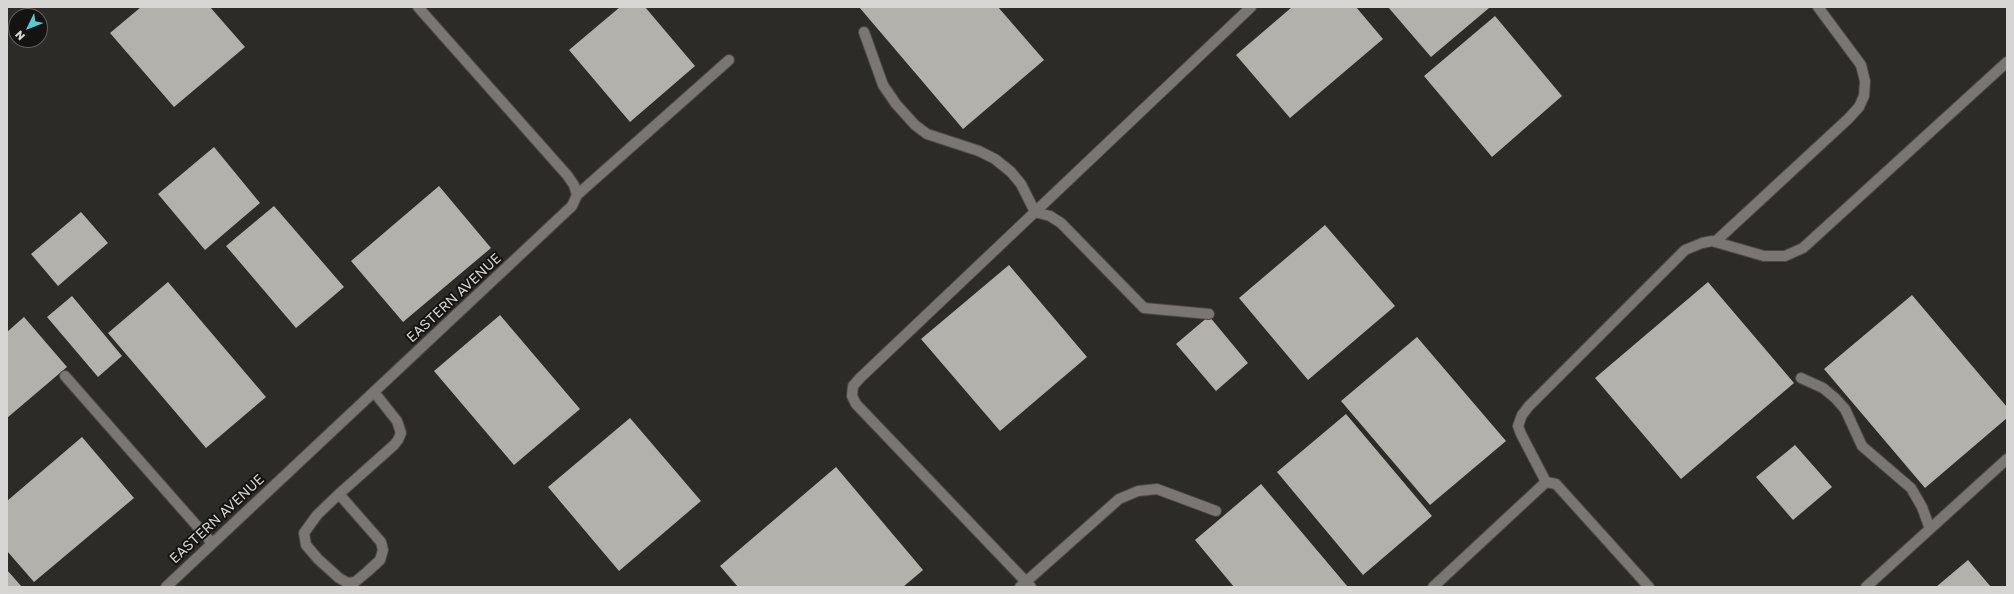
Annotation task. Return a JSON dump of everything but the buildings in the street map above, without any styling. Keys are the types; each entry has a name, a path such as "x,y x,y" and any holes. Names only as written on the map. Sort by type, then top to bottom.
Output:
{"street":[{"path":"418,7 567,176 574,185 577,195"},
{"path":"1216,512 1157,489 1138,491 1119,499 1026,585 856,404 852,396 853,386 860,378 1252,7"},
{"path":"1715,242 1848,119 1859,107 1864,96 1865,81 1861,65 1818,7"},
{"path":"864,32 883,85 896,104 915,125 927,134 979,151 995,159 1021,184 1035,212 1050,216 1061,222 1144,308 1209,314"},
{"name":"EASTERN AVENUE","path":"166,587 562,217 572,206 577,195 729,60"},
{"path":"1546,482 1518,426 1529,406 1685,250 1702,243 1715,242 1764,256 1785,256 1803,248 1849,208 2007,62"},
{"path":"66,376 212,543"},
{"path":"1801,378 1822,388 1836,398 1844,409 1862,446 1911,488 1922,507 1930,529"},
{"path":"339,494 381,542 383,550 380,560 355,582 348,583 339,578 318,559 306,545 304,533 309,524 339,494 394,445 401,433 398,421 374,392"},
{"path":"1866,587 2007,460"},
{"path":"1433,587 1546,482"},
{"path":"1546,482 1556,484 1649,587"}]}
